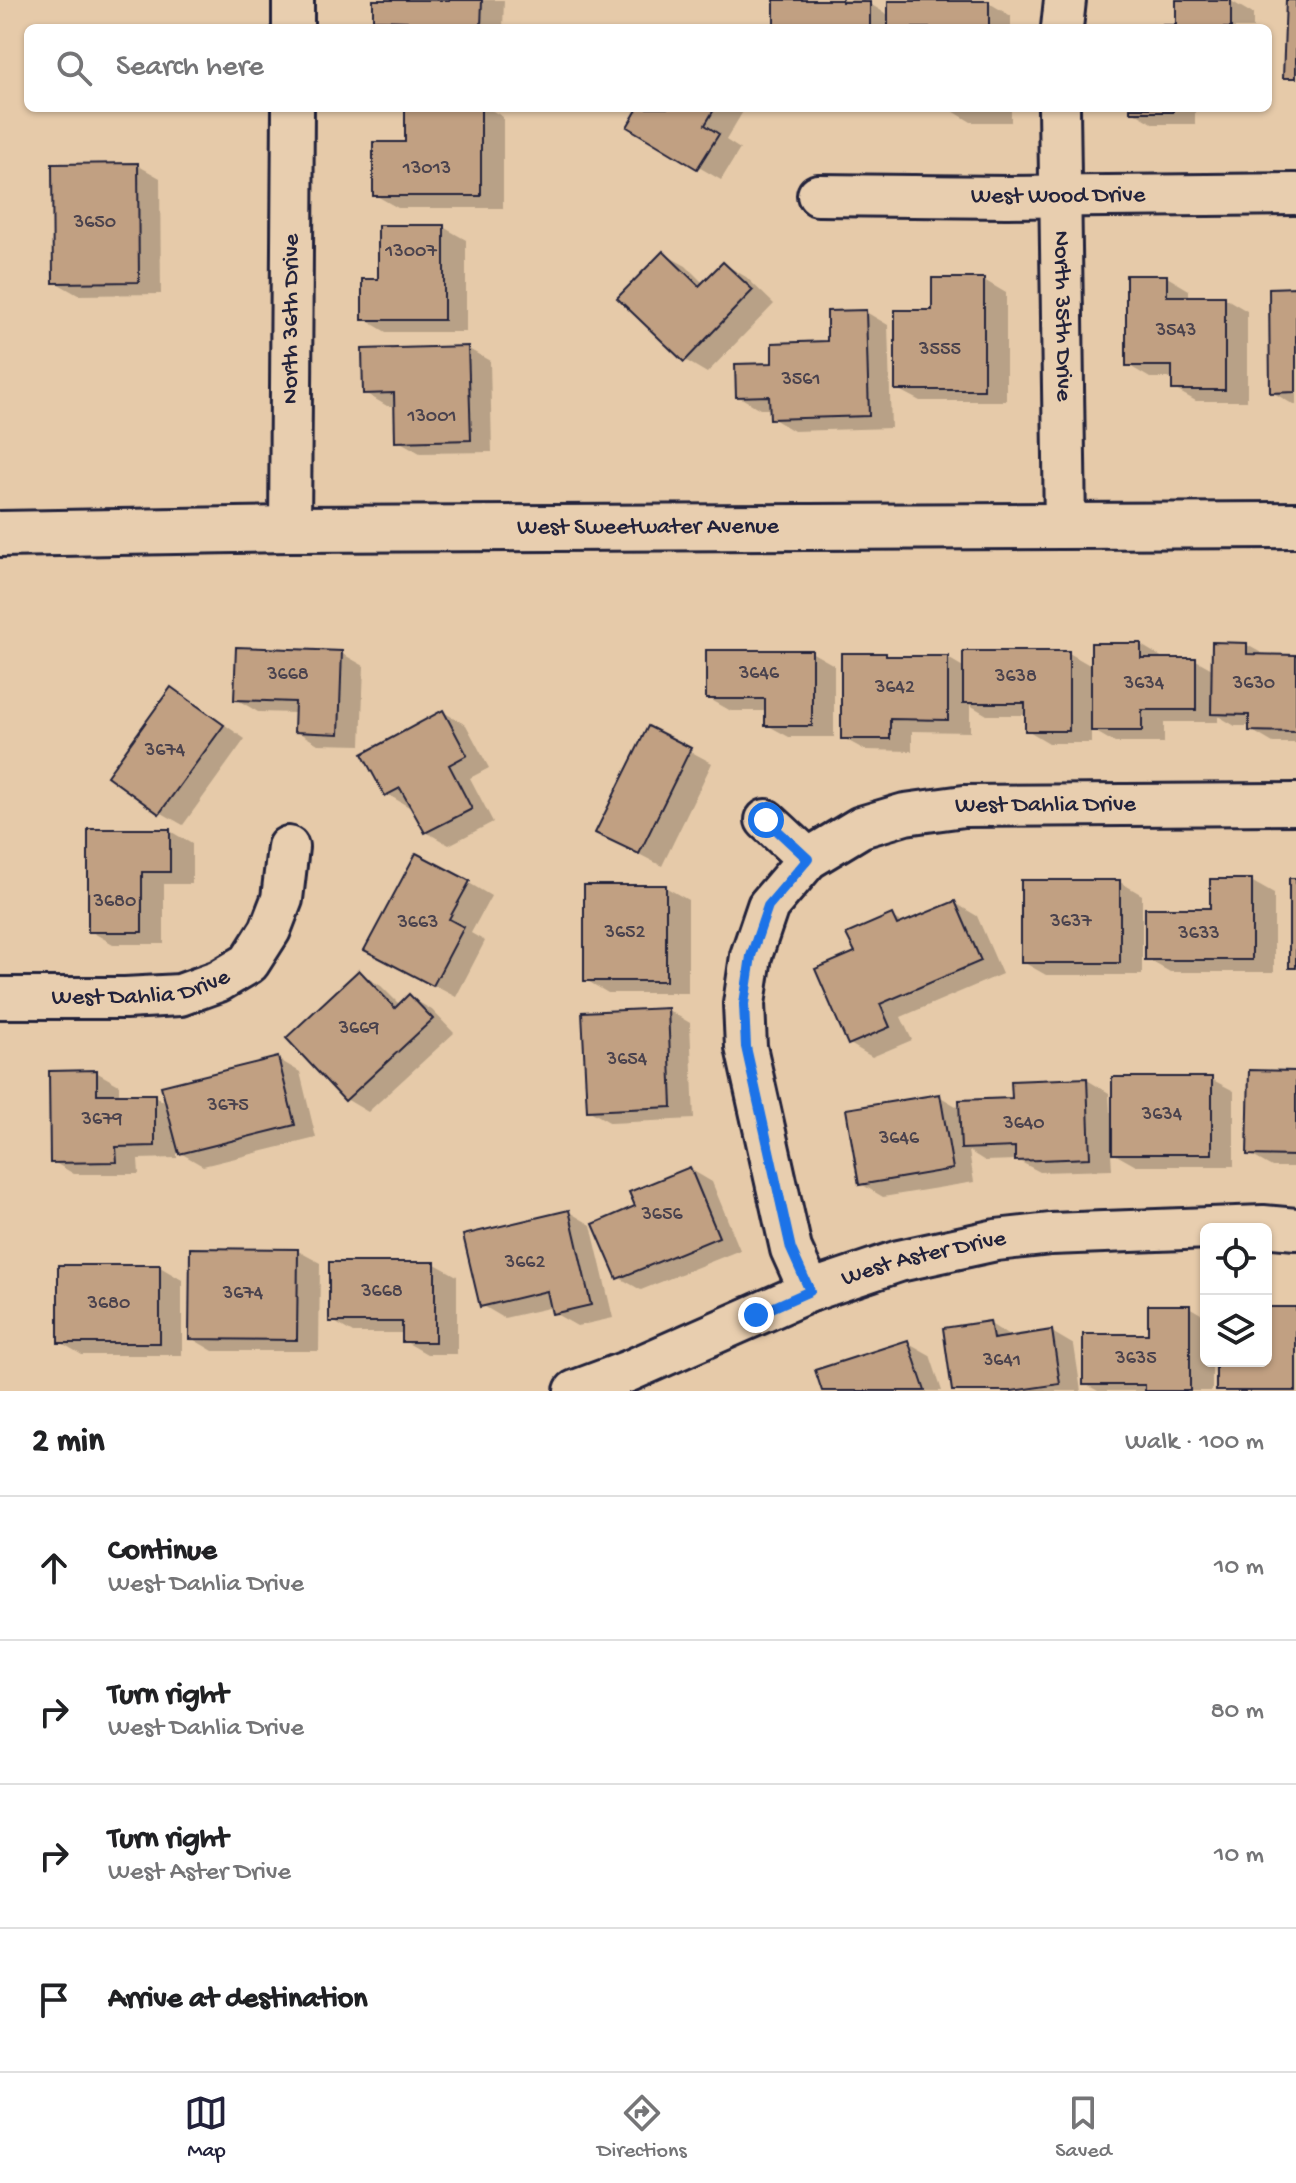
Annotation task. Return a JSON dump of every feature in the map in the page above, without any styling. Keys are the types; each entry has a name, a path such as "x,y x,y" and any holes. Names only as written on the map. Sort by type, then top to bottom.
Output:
{"street":[{"path":"293,0 293,24"},
{"path":"1062,24 1065,0"},
{"name":"North 36th Drive","path":"290,529 293,112"},
{"name":"North 35th Drive","path":"1059,112 1065,526"},
{"name":"West Wood Drive","path":"818,195 1296,194"},
{"name":"West Sweetwater Avenue","path":"0,534 290,529 1296,525"},
{"name":"West Dahlia Drive","path":"810,1291 791,1249 746,1047 744,1004 751,956 768,906 808,859 861,827 905,814 964,806 1296,804"},
{"path":"766,820 808,859"},
{"name":"West Dahlia Drive","path":"0,998 180,995 219,981 249,963 270,930 282,899 288,847"},
{"name":"West Aster Drive","path":"575,1391 629,1371 810,1291 899,1261 996,1240 1051,1234 1263,1226 1296,1229"}],"building":[{"path":"373,0 482,0 481,24 407,24 407,21 373,20"},
{"path":"774,0 870,2 870,24 774,24"},
{"path":"1176,0 1231,0 1231,24 1176,24"},
{"path":"1286,0 1296,0 1296,78 1283,78"},
{"path":"888,1 989,1 989,24 888,24"},
{"path":"405,112 481,112 481,196 373,196 373,142 405,142"},
{"path":"636,112 713,112 705,125 719,134 697,169 627,127"},
{"path":"138,163 139,282 53,283 52,164"},
{"path":"378,225 444,225 444,320 362,320 362,279 378,279"},
{"path":"663,251 699,286 723,262 753,290 684,362 617,298"},
{"path":"1126,275 1167,275 1167,296 1225,296 1225,390 1172,390 1172,366 1126,366"},
{"path":"932,278 984,278 984,390 895,390 895,310 932,310"},
{"path":"1296,287 1296,392 1270,393 1269,288"},
{"path":"866,310 869,416 770,419 769,396 736,397 735,364 772,363 772,343 827,341 827,311"},
{"path":"468,346 471,440 395,442 394,393 363,394 362,349"},
{"path":"1212,642 1247,643 1247,654 1296,655 1296,732 1249,731 1249,715 1211,714"},
{"path":"1091,643 1141,643 1141,658 1196,658 1196,710 1142,710 1142,731 1091,731"},
{"path":"236,647 342,651 339,734 294,732 295,702 234,700"},
{"path":"706,650 812,650 812,726 765,726 765,699 706,699"},
{"path":"963,651 1069,651 1069,731 1025,731 1025,703 963,703"},
{"path":"841,653 948,656 948,720 890,719 890,739 841,739"},
{"path":"171,687 224,725 159,814 107,776"},
{"path":"443,710 467,755 449,765 472,809 425,833 400,788 385,796 362,754"},
{"path":"648,726 691,748 639,854 595,833"},
{"path":"88,829 170,829 170,872 142,872 142,932 88,932"},
{"path":"416,853 470,881 449,919 464,927 433,986 364,950"},
{"path":"1289,878 1296,878 1296,968 1289,968"},
{"path":"1210,879 1252,879 1252,960 1145,960 1145,908 1210,908"},
{"path":"1021,880 1120,880 1120,963 1021,963"},
{"path":"584,885 666,885 666,981 584,981"},
{"path":"955,901 981,961 880,1004 890,1027 848,1045 815,969 855,952 846,934 892,914 897,925"},
{"path":"359,970 395,1008 409,994 433,1019 345,1101 286,1038"},
{"path":"668,1008 672,1107 587,1111 582,1012"},
{"path":"278,1057 295,1125 179,1154 161,1086"},
{"path":"97,1070 97,1094 155,1094 155,1146 116,1147 117,1162 50,1163 49,1071"},
{"path":"1249,1070 1296,1071 1296,1156 1247,1155"},
{"path":"1112,1077 1212,1077 1212,1154 1112,1154"},
{"path":"1087,1078 1090,1158 1015,1161 1015,1147 961,1149 959,1100 1012,1098 1011,1081"},
{"path":"940,1094 953,1169 859,1185 846,1109"},
{"path":"690,1167 719,1237 617,1279 593,1224 635,1206 629,1192"},
{"path":"569,1210 591,1305 552,1314 547,1291 480,1307 463,1235"},
{"path":"190,1248 298,1249 297,1340 189,1339"},
{"path":"329,1262 435,1262 435,1342 402,1342 402,1322 329,1322"},
{"path":"58,1265 160,1265 160,1343 58,1343"},
{"path":"1148,1305 1190,1305 1190,1391 1145,1391 1145,1385 1083,1385 1083,1334 1148,1334"},
{"path":"1272,1307 1296,1307 1296,1391 1216,1391 1216,1367 1272,1367"},
{"path":"990,1321 993,1339 1052,1330 1060,1384 1012,1391 952,1391 943,1328"},
{"path":"908,1340 925,1391 822,1391 815,1370"}],"route":[{"path":"756,1315 810,1291 791,1249 746,1047 744,1004 751,956 768,906 808,859 766,820"}]}
